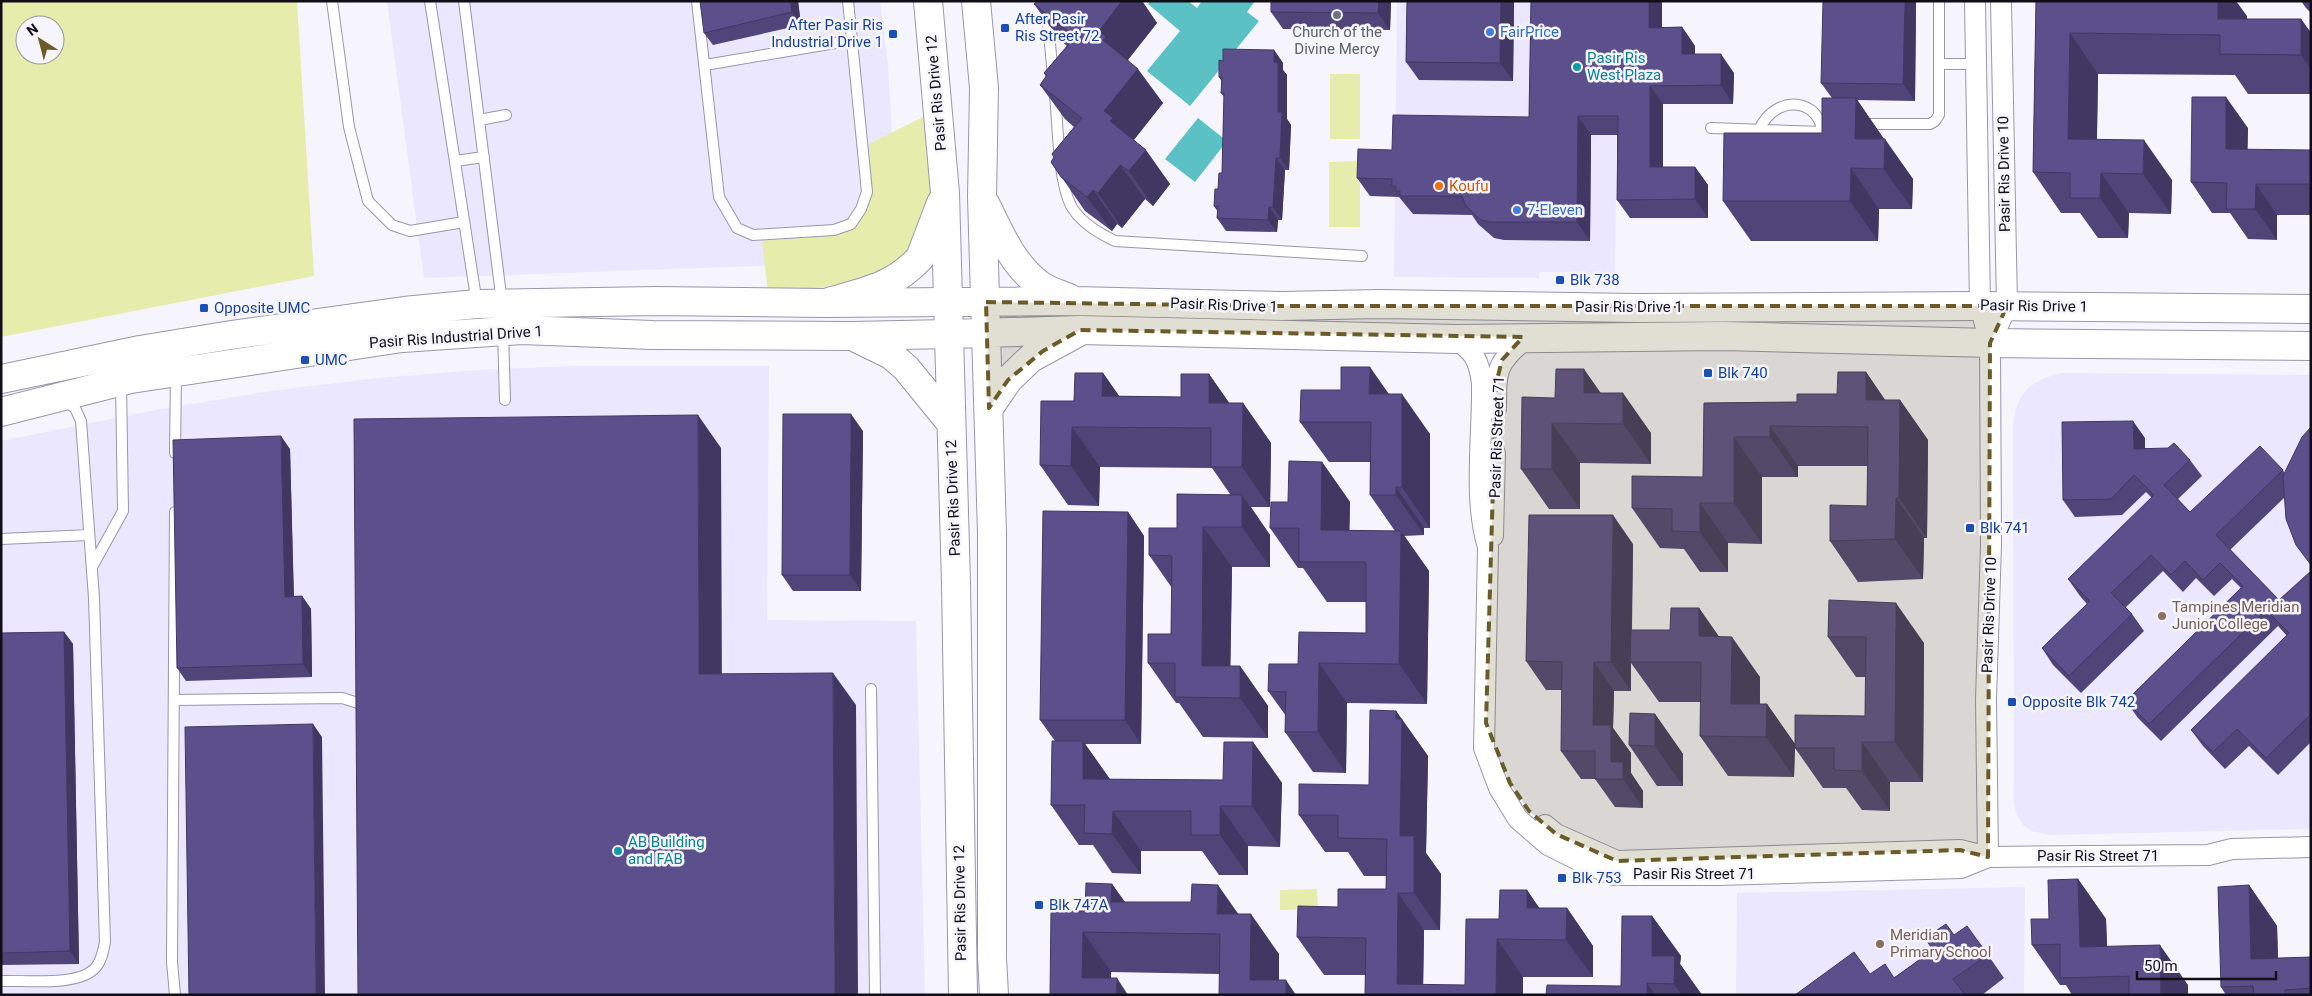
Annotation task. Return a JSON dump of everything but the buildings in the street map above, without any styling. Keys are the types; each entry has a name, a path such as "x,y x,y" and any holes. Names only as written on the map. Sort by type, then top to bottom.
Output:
{"main road":[{"name":"Pasir Ris Drive 12","path":"928,1 946,193 950,422 956,583 962,995"},
{"name":"Pasir Ris Drive 12","path":"976,1 984,88 982,197 992,533 992,957 994,995"},
{"path":"825,303 888,285 914,265 920,258 946,193"},
{"path":"982,197 1002,237 1022,269 1041,286 1075,300"},
{"name":"Pasir Ris Drive 1","path":"948,302 1075,300 1282,306 1379,304 1636,308 2007,306 2311,310"},
{"name":"Pasir Ris Industrial Drive 1","path":"1,379 232,335 404,311 490,304 655,301 948,302"},
{"path":"490,304 482,320 503,331"},
{"path":"989,408 1008,380 1031,358 1057,346 1080,330"},
{"name":"Pasir Ris Drive 1","path":"948,334 1080,330 1456,338 1724,336 1990,343 2311,346"},
{"name":"Pasir Ris Industrial Drive 1","path":"1,412 63,398 115,374 176,372 402,338 503,331 652,335 852,336 948,334"},
{"path":"852,336 891,354 906,368 950,422"},
{"path":"37,371 82,370 115,374"}],"street":[{"name":"Pasir Ris Drive 10","path":"1975,1 1980,306 1990,343 1991,545 1986,699 1988,857"},
{"name":"Pasir Ris Drive 10","path":"1990,343 2007,306 2002,1"},
{"name":"Pasir Ris Street 71","path":"1488,547 1494,532 1498,372 1502,360 1528,337"},
{"name":"Pasir Ris Street 71","path":"1456,338 1472,351 1481,370 1483,413 1480,501 1483,532 1488,547 1486,723 1484,748 1499,788 1518,819 1548,845 1580,861 1614,874 1717,875 1961,868 1988,857 2208,855 2232,850 2311,847"},
{"name":"Pasir Ris Street 71","path":"2208,855 2233,862 2311,860"}],"lane":[{"path":"332,1 349,127 368,201 392,225 410,231 464,222"},
{"path":"430,1 464,222 490,304"},
{"path":"464,1 484,157 490,304"},
{"path":"698,1 719,197 737,228 753,235 834,230 851,224 862,209 867,192 848,1"},
{"path":"1046,1 1065,192 1073,208 1084,221 1115,242 1362,256"},
{"path":"1711,128 1823,132 1838,124 1930,124 1936,121 1939,115 1939,1"},
{"path":"705,66 853,40"},
{"path":"1939,64 1975,64"},
{"path":"1759,130 1764,118 1773,109 1785,105 1798,105 1814,115 1823,132 1823,148"},
{"path":"478,120 506,115"},
{"path":"454,161 484,157"},
{"path":"503,331 505,400"},
{"path":"175,461 176,372"},
{"path":"92,568 123,511 115,374"},
{"path":"1,981 70,980 83,977 96,968 102,957 105,942 92,568 81,421 75,408 63,398"},
{"path":"175,501 172,962 175,995"},
{"path":"1,539 89,535"},
{"path":"871,689 875,995"},
{"path":"174,700 342,698 358,703 366,712 366,721"}],"highlighted area":[{"path":"986,302 1282,306 2007,306 1990,343 1988,857 1960,850 1617,861 1556,834 1529,811 1510,783 1486,723 1496,384 1502,360 1523,337 1080,330 1043,351 1008,380 989,408"}],"shaded area":[{"path":"387,1 880,1 888,65 896,207 841,263 424,278"},
{"path":"1397,1 1618,1 1615,279 1577,278 1577,272 1539,272 1539,278 1394,277"},
{"path":"574,366 769,366 767,620 916,621 925,995 1,995 1,441 156,410 271,391 378,378 476,370"},
{"name":"Tampines Meridian Junior College","path":"2061,373 2311,375 2311,829 2050,835 2032,831 2024,826 2017,816 2014,804 2013,428 2015,411 2021,397 2029,387 2044,378"},
{"name":"Meridian Primary School","path":"2025,887 2024,995 1736,995 1737,893"}],"green space":[{"path":"1,1 297,1 314,276 1,337"},
{"path":"1330,74 1360,74 1360,139 1330,139"},
{"path":"929,114 937,199 918,250 887,274 813,289 768,292 762,241 824,234 840,230 854,223 864,214 869,201 869,144"},
{"path":"1360,161 1360,227 1329,227 1329,162"},
{"path":"1317,889 1318,909 1280,910 1280,890"}],"water":[{"path":"1150,1 1188,1 1197,8 1202,1 1255,1 1247,12 1259,21 1190,106 1147,71 1180,31 1148,4"},
{"path":"1198,118 1227,141 1195,182 1165,159"}],"place":[{"name":"Church of the Divine Mercy","path":"1337,15"},
{"name":"After Pasir Ris Street 72","path":"1005,28"},
{"name":"FairPrice","path":"1490,32"},
{"name":"After Pasir Ris Industrial Drive 1","path":"893,34"},
{"name":"Pasir Ris West Plaza","path":"1577,67"},
{"name":"Koufu","path":"1439,186"},
{"name":"7-Eleven","path":"1517,210"},
{"name":"Blk 738","path":"1560,280"},
{"name":"Opposite UMC","path":"204,308"},
{"name":"UMC","path":"305,360"},
{"name":"Blk 740","path":"1708,373"},
{"name":"Blk 741","path":"1970,528"},
{"name":"Tampines Meridian Junior College","path":"2162,616"},
{"name":"Opposite Blk 742","path":"2012,702"},
{"name":"AB Building and FAB","path":"618,851"},
{"name":"Blk 753","path":"1562,878"},
{"name":"Blk 747A","path":"1039,905"},
{"name":"Meridian Primary School","path":"1880,944"}]}
